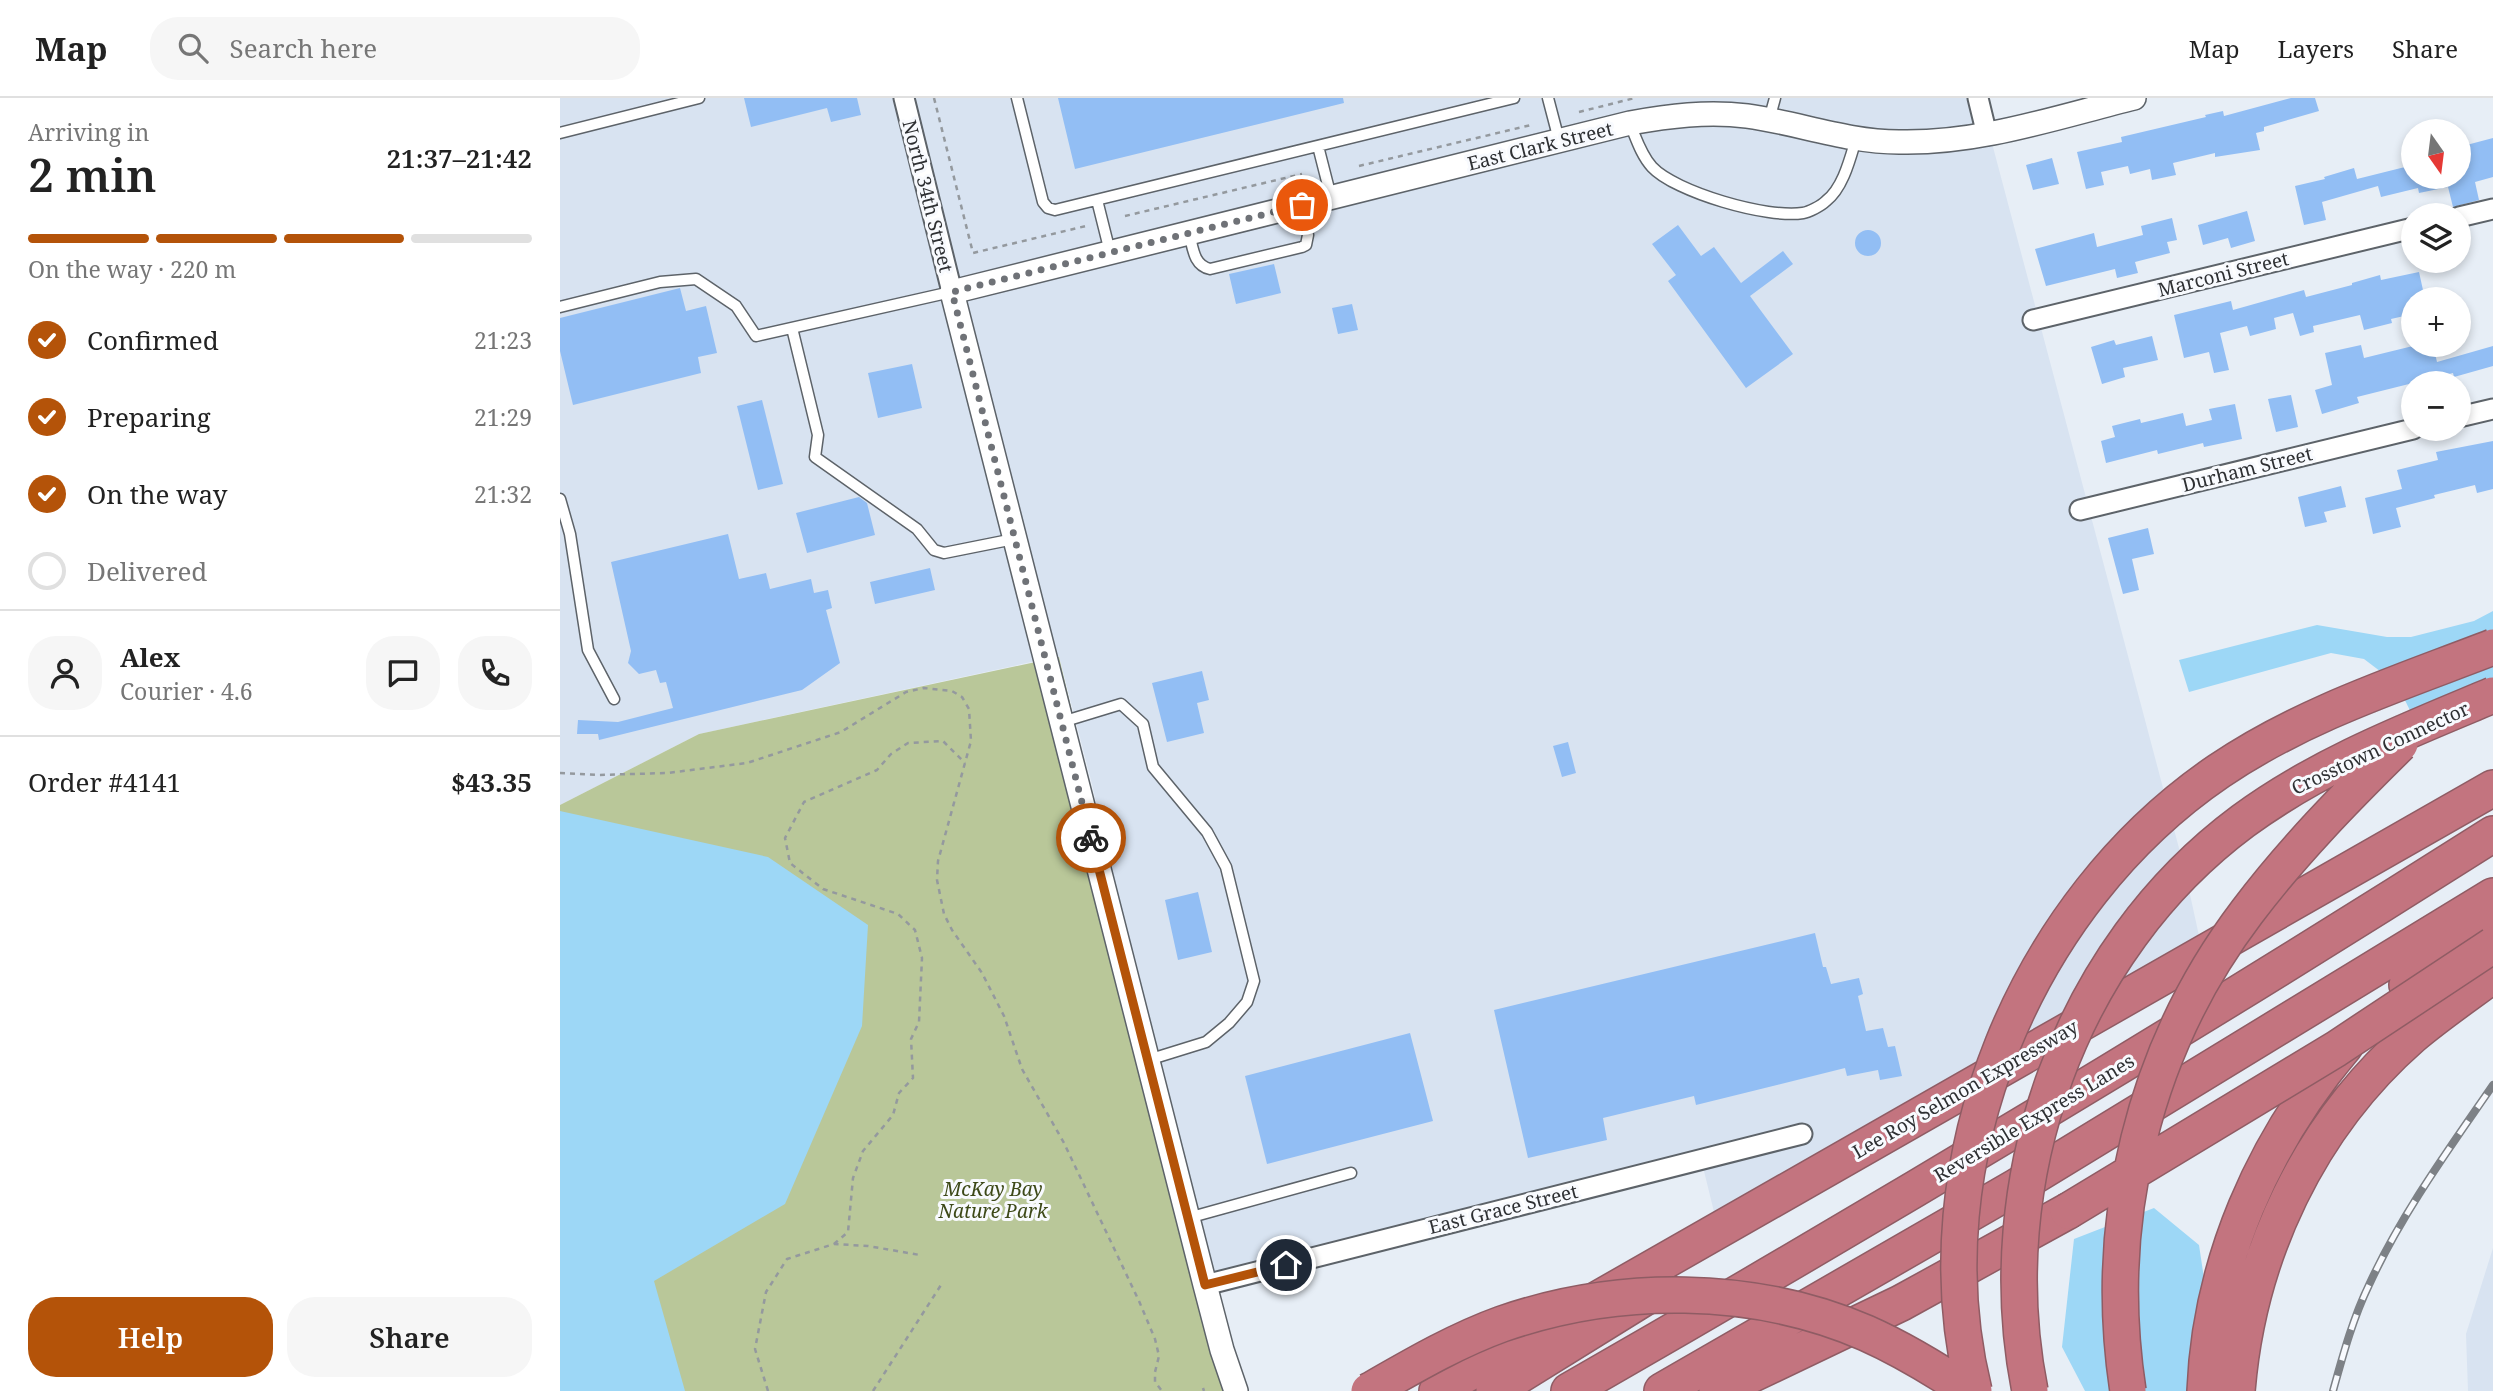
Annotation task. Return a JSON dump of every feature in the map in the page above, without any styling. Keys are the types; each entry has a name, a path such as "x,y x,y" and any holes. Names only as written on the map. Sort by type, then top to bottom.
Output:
{"highway":[{"path":"1974,1391 1960,1320 1962,1202 1985,1097 2006,1037 2036,973 2064,928 2090,891 2131,845 2174,805 2219,771 2274,737 2324,713 2493,647"},
{"path":"2128,1391 2119,1304 2120,1258 2129,1181 2137,1139 2152,1090 2192,999 2246,913 2349,794 2401,743 2493,669"},
{"name":"Crosstown Connector","path":"2030,1391 2023,1351 2018,1286 2023,1199 2032,1153 2051,1087 2068,1045 2101,980 2123,946 2190,866 2270,802 2329,768 2493,695"},
{"name":"Lee Roy Selmon Expressway","path":"1437,1391 2493,788"},
{"name":"Reversible Express Lanes","path":"1569,1391 1815,1250 2034,1119 2219,1007 2493,834"},
{"path":"1662,1391 2016,1187 2493,896"},
{"path":"2205,1391 2209,1344 2228,1255 2247,1203 2273,1150 2322,1073 2349,1040 2404,987 2493,918"},
{"path":"1717,1391 1901,1303 2068,1212 2325,1056 2493,945"},
{"path":"2237,1391 2243,1339 2255,1285 2282,1211 2309,1159 2344,1108 2385,1062 2440,1014 2493,975"},
{"path":"1494,1391 1672,1281 1820,1172"},
{"path":"1368,1391 1447,1348 1523,1317 1587,1302 1667,1295 1770,1304 1826,1318 1896,1348 1968,1391"}],"street":[{"name":"North 34th Street","path":"904,98 1205,1285 1236,1391"},
{"path":"1978,98 1987,135"},
{"name":"East Clark Street","path":"952,292 1630,123 1679,115 1716,113 1856,139 1921,142 1987,135 2134,98"},
{"path":"2471,214 2493,209"},
{"name":"Marconi Street","path":"2033,320 2401,231"},
{"path":"2471,415 2493,409"},
{"name":"Durham Street","path":"2080,510 2401,432"},
{"name":"East Grace Street","path":"1205,1285 1802,1134"}],"lane":[{"path":"560,133 699,98"},
{"path":"1017,98 1043,202 1048,208 1055,210 1514,98"},
{"path":"1548,98 1559,141"},
{"path":"1769,121 1775,98"},
{"path":"1630,123 1641,150 1652,166 1670,181 1728,203 1770,214 1804,213 1827,201 1847,172 1856,139"},
{"path":"1318,146 1331,198"},
{"path":"1097,200 1110,252"},
{"path":"1189,233 1197,261 1200,266 1210,269 1302,247 1306,245 1308,235 1302,205"},
{"path":"560,307 660,282 696,279 736,306 756,337 952,292"},
{"path":"792,328 818,435 815,457 917,529 934,550 944,553 1015,539"},
{"path":"560,499 570,534 588,650 614,699"},
{"path":"1062,722 1121,704 1143,724 1153,767 1207,832 1226,867 1254,981 1247,1002 1229,1023 1206,1042 1148,1060"},
{"path":"1188,1218 1351,1173"}],"path":[{"path":"934,98 973,253 1086,226"},
{"path":"1579,112 1635,98"},
{"path":"1359,166 1531,125"},
{"path":"1125,216 1302,174"},
{"path":"560,773 667,773 747,763 841,732 906,692 924,688 952,691 962,697 969,709 972,727 939,861 937,880 944,914 982,973 1004,1016 1022,1069 1064,1143 1134,1290 1155,1339 1159,1356 1155,1372 1156,1382 1162,1391"},
{"path":"835,1244 848,1232 853,1178 863,1152 893,1115 899,1093 913,1078 911,1039 919,1023 922,958 915,930 898,914 823,889 790,863 785,838 804,802 877,771 891,754 908,743 943,741 965,763"},
{"path":"768,1391 755,1349 766,1292 787,1259 835,1244 868,1246 920,1255"},
{"path":"873,1391 941,1285"}],"shaded area":[{"path":"560,98 1980,98 2184,867 2201,945 1715,1216 1703,1167 1201,1283 1092,784 1059,656 699,734 560,805"},
{"path":"2493,1248 2493,1391 2468,1391 2466,1334"}],"green space":[{"name":"McKay Bay Nature Park","path":"1059,657 1234,1391 560,1391 560,805 699,734"}],"water":[{"path":"2493,611 2493,714 2425,741 2397,684 2364,659 2331,653 2189,692 2179,660 2317,625 2387,637 2411,637 2474,621"},
{"path":"560,811 768,857 868,925 862,1026 785,1204 654,1281 685,1391 560,1391"},
{"path":"2154,1208 2199,1245 2205,1285 2192,1391 2085,1391 2062,1347 2074,1239"}],"building":[{"path":"744,98 857,98 861,115 831,122 827,108 751,127"},
{"path":"1058,98 1343,98 1344,103 1075,169"},
{"path":"2291,98 2315,98 2319,111 2264,127 2264,131 2256,133 2260,150 2215,157 2215,153 2173,163 2176,175 2152,180 2150,169 2130,174 2128,166 2101,172 2104,185 2086,189 2077,152 2122,142 2121,137 2206,117 2205,115 2223,111 2224,116"},
{"path":"2493,138 2493,177 2475,182 2479,200 2452,203 2448,189 2471,189 2471,144"},
{"path":"2052,158 2059,184 2033,190 2026,165"},
{"path":"2354,168 2357,179 2401,168 2401,189 2414,189 2381,197 2378,186 2322,202 2326,220 2304,225 2295,186"},
{"path":"2418,189 2438,189 2419,193"},
{"path":"2247,211 2255,241 2231,248 2228,238 2203,245 2198,225"},
{"path":"2172,218 2177,240 2167,242 2170,253 2135,262 2138,273 2117,278 2115,269 2046,286 2035,249 2094,233 2097,247 2143,235 2141,226"},
{"path":"1678,225 1701,256 1714,247 1741,283 1783,251 1793,264 1750,296 1793,354 1746,388 1668,281 1676,275 1652,244"},
{"path":"1868,230 1877,234 1881,243 1877,252 1868,256 1859,252 1855,243 1859,234"},
{"path":"1274,264 1281,293 1236,304 1229,274"},
{"path":"2419,273 2422,287 2401,287 2401,317 2391,319 2392,323 2364,330 2360,315 2313,326 2314,332 2300,336 2293,313 2274,318 2276,329 2250,336 2247,326 2220,333 2229,370 2214,373 2209,352 2184,358 2174,315 2231,301 2233,310 2304,290 2306,297 2380,275 2381,280"},
{"path":"680,288 686,311 706,306 717,353 698,357 701,373 573,405 560,351 560,318"},
{"path":"1352,304 1358,330 1338,334 1332,308"},
{"path":"2152,336 2158,360 2123,368 2125,377 2102,384 2091,347 2114,340 2116,345"},
{"path":"2361,345 2364,358 2401,349 2401,357 2436,357 2437,362 2454,357 2471,357 2471,352 2493,346 2493,366 2471,372 2401,371 2401,386 2357,397 2359,403 2322,414 2315,390 2332,385 2325,353"},
{"path":"912,364 922,408 878,418 868,373"},
{"path":"2291,395 2298,427 2276,432 2268,399"},
{"path":"762,400 783,484 758,490 737,406"},
{"path":"2235,404 2242,439 2204,447 2203,443 2158,454 2157,450 2106,463 2101,441 2115,437 2112,426 2140,419 2141,423 2183,413 2186,426 2212,420 2209,409"},
{"path":"2493,441 2493,489 2477,493 2475,485 2396,508 2401,527 2373,534 2365,498 2402,489 2397,470 2438,460 2436,452"},
{"path":"2341,486 2346,507 2324,512 2327,522 2305,527 2298,497"},
{"path":"859,497 867,503 875,535 807,553 796,513"},
{"path":"2148,528 2154,554 2132,559 2139,590 2123,594 2108,538"},
{"path":"728,534 739,579 766,573 770,589 811,579 814,593 828,590 832,608 826,610 840,663 802,690 599,740 598,734 577,734 578,720 618,722 673,708 666,682 660,683 656,670 639,674 628,663 631,651 611,562"},
{"path":"930,568 935,590 875,604 870,582"},
{"path":"1202,671 1209,700 1197,703 1204,733 1167,742 1152,683"},
{"path":"1568,742 1576,773 1562,777 1553,746"},
{"path":"1198,892 1212,952 1178,960 1165,900"},
{"path":"1815,933 1823,967 1826,967 1831,984 1859,978 1863,994 1858,996 1866,1031 1883,1028 1888,1047 1895,1046 1902,1076 1880,1080 1878,1070 1847,1076 1845,1068 1696,1105 1694,1096 1603,1118 1607,1140 1528,1158 1494,1010"},
{"path":"1410,1033 1433,1121 1267,1164 1245,1076"}],"railway":[{"path":"2333,1391 2358,1310 2382,1258 2427,1182 2493,1085"}],"way so far":[{"path":"1091,838 952,292 1302,205"}],"route":[{"path":"1091,838 1205,1285 1286,1265"}]}
